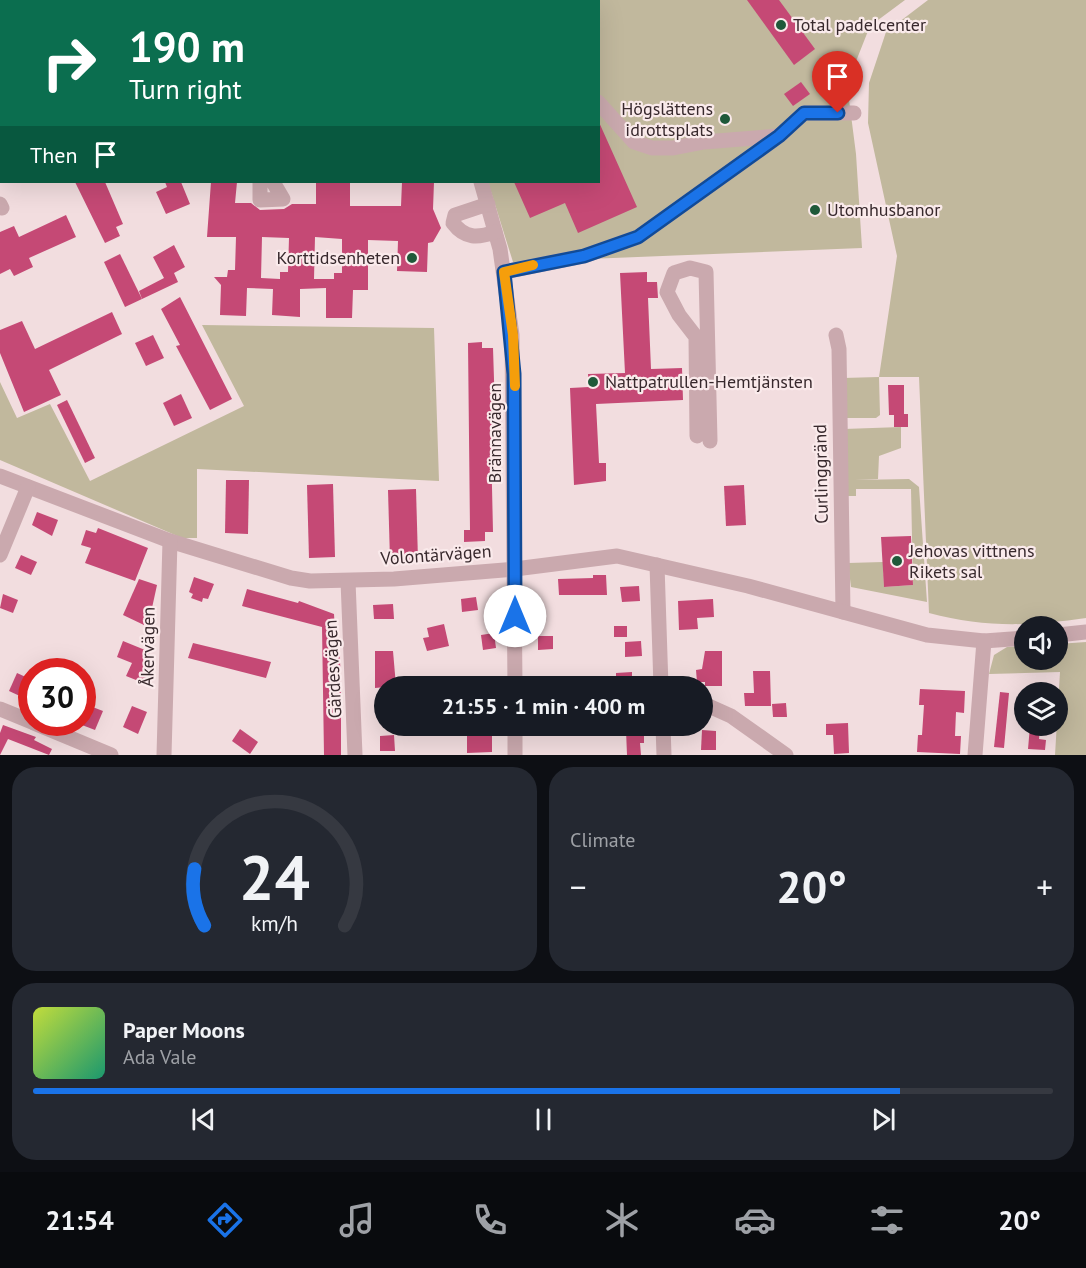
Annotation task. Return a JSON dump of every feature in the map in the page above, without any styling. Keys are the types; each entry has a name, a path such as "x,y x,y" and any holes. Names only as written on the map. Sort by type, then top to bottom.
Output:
{"street":[{"path":"600,104 634,142 652,148 673,148 704,142 779,136"},
{"path":"504,272 584,256 638,237 746,166 804,113 854,113"},
{"path":"260,183 261,200 283,199 274,183"},
{"name":"Brännavägen","path":"481,183 504,272 514,374 515,676"},
{"path":"488,204 456,208 453,223 457,239 495,232"},
{"path":"690,268 706,272 704,439 696,337 679,315 667,292 674,273 690,268"},
{"name":"Curlinggränd","path":"836,335 839,349 843,612"},
{"name":"Volontärvägen","path":"0,476 170,541 272,574 310,581 348,581 515,569 617,556 927,635 984,641 1014,639"},
{"path":"0,555 28,487"},
{"name":"Åkervägen","path":"164,755 170,541"},
{"path":"657,565 661,676"},
{"name":"Gärdesvägen","path":"348,581 355,755"},
{"path":"1068,634 1086,632"},
{"path":"975,755 984,641"},
{"path":"713,708 731,716 786,755"},
{"path":"0,709 18,716"},
{"path":"66,736 111,755"},
{"path":"515,736 515,755"},
{"path":"663,736 664,755"}],"shaded area":[{"name":"Högslättens idrottsplats","path":"600,0 905,0 870,26 847,84 856,154 862,248 513,262 488,183 600,183"},
{"path":"928,0 1086,0 1086,618 1068,620 1068,616 1014,616 1014,624 1008,624 969,621 929,613 919,377 879,377 897,256 868,123 869,83 886,32"},
{"path":"202,325 434,328 439,481 197,469 197,538 182,538 0,460 0,382 17,418 50,404 90,481 244,406"},
{"path":"879,377 880,415 876,418 844,418 843,378"},
{"path":"901,427 901,448 879,456 878,479 855,480 909,479 919,487 927,602 851,587 848,563 883,562 884,587 913,585 911,489 856,489 856,496 846,496 844,429"},
{"path":"1086,642 1086,755 1055,755 1056,736 1068,736 1068,682 1059,682 1060,672 989,674 994,655 1007,647 1014,647 1014,670 1068,670 1068,643"}],"building":[{"name":"Total padelcenter","path":"747,0 779,0 815,49 794,65"},
{"path":"801,82 810,94 793,106 784,94"},
{"path":"600,124 637,207 578,233 565,203 530,218 514,183 600,183"},
{"path":"75,183 105,183 123,224 116,227 120,236 105,243"},
{"path":"165,183 181,183 190,204 166,214 156,192 167,187"},
{"name":"Korttidsenheten","path":"211,183 237,183 235,203 251,203 260,210 284,209 292,204 316,204 316,183 350,183 350,206 401,206 402,183 434,183 433,209 441,228 433,242 428,243 427,272 397,271 398,241 368,240 368,290 353,290 352,318 326,318 326,288 300,289 300,317 272,315 273,289 247,288 246,316 220,315 221,285 214,277 227,277 228,270 235,270 236,237 207,237","holes":["262,237 289,238 288,272 280,272 280,279 261,278","315,237 342,239 342,273 334,273 334,279 314,279"]},
{"path":"66,215 76,237 29,258 33,267 14,276 10,269 0,274 0,232 14,226 19,237"},
{"path":"174,245 185,267 174,273 178,282 142,299 139,291 164,278 153,257"},
{"path":"120,254 142,299 125,307 104,262"},
{"path":"647,272 647,282 657,282 658,298 648,298 651,369 682,368 683,400 596,404 599,463 606,463 606,481 574,485 570,388 589,387 588,374 625,373 620,273"},
{"path":"180,297 232,399 210,410 176,346 180,345 161,309"},
{"path":"112,312 122,334 49,370 61,395 24,412 0,353 0,330 22,321 35,349"},
{"path":"153,335 164,358 146,366 135,343"},
{"path":"482,342 482,348 493,348 496,442 491,442 493,532 485,532 485,541 464,542 464,530 470,530 468,343"},
{"path":"888,385 904,385 904,414 908,414 908,427 894,427 894,415 889,415"},
{"path":"181,394 192,418 174,426 163,403"},
{"path":"67,400 95,458 85,463 57,405"},
{"path":"226,480 249,480 248,534 225,533"},
{"path":"333,484 335,557 309,558 307,485"},
{"path":"744,485 746,525 726,526 724,486"},
{"path":"416,489 418,560 390,560 388,490"},
{"path":"37,512 58,520 52,536 32,525"},
{"path":"98,528 148,548 135,581 85,563 91,548 81,545 86,530 96,533"},
{"name":"Jehovas vittnens Rikets sal","path":"911,536 913,585 884,587 881,537"},
{"path":"21,555 37,562 31,575 15,568"},
{"path":"593,575 606,575 607,595 559,595 558,579 593,578"},
{"path":"194,577 214,584 208,599 203,598 202,602 191,598 193,594 189,592"},
{"path":"139,579 157,585 152,608 144,625 123,615"},
{"path":"639,586 640,601 622,602 620,587"},
{"path":"247,589 298,603 299,601 334,614 336,649 339,649 341,676 341,755 324,755 322,627 242,606"},
{"path":"3,594 18,600 13,613 0,608"},
{"path":"476,597 478,610 462,612 461,599"},
{"path":"713,599 714,617 697,618 698,629 679,630 678,601"},
{"path":"393,604 394,619 374,619 373,605"},
{"path":"444,624 449,646 427,651 423,638 429,637 427,628"},
{"path":"614,626 627,626 627,637 614,637"},
{"path":"494,633 496,648 483,650 481,635"},
{"path":"538,636 553,636 553,649 538,650"},
{"path":"123,641 150,652 145,664 153,668 146,684 126,676 132,663 117,657"},
{"path":"641,641 642,656 625,657 625,642"},
{"path":"193,643 271,662 266,678 188,658"},
{"path":"375,651 393,651 395,676 375,676"},
{"path":"705,651 722,651 722,686 713,686 713,676 696,676 696,670 702,669"},
{"path":"753,671 770,671 771,706 745,706 744,693 754,693"},
{"path":"632,672 632,676 616,676 616,673"},
{"path":"17,673 18,673 18,695 9,691"},
{"path":"920,689 965,691 964,713 956,712 955,736 961,736 960,754 917,752 918,735 922,735 924,705 919,705"},
{"path":"1000,692 1009,693 1004,748 994,747"},
{"path":"786,703 787,717 773,717 772,704"},
{"path":"132,706 147,712 138,734 123,727"},
{"path":"96,708 103,711 96,728"},
{"path":"848,723 849,753 834,754 833,735 826,735 826,724"},
{"path":"3,725 18,730 18,736 36,737 34,740 52,749 49,755 8,739 0,755 0,733"},
{"path":"240,729 258,742 250,754 232,741"},
{"path":"713,731 716,731 716,750 701,750 702,736 713,736"},
{"path":"380,736 394,736 395,751 380,751"},
{"path":"467,736 492,736 492,752 467,753"},
{"path":"626,736 644,736 644,743 640,743 641,755 627,755"},
{"path":"1029,736 1039,736 1039,739 1046,740 1045,750 1028,749"}],"slow traffic":[{"path":"515,386 513,335 504,272 533,265"}],"place":[{"name":"Total padelcenter","path":"781,25"},
{"name":"Högslättens idrottsplats","path":"725,119"},
{"name":"Utomhusbanor","path":"815,210"},
{"name":"Korttidsenheten","path":"412,258"},
{"name":"Nattpatrullen-Hemtjänsten","path":"593,382"},
{"name":"Jehovas vittnens Rikets sal","path":"897,561"}],"route":[{"path":"515,616 513,335 504,272 539,263 584,256 638,237 779,136 804,113 838,113"}]}
